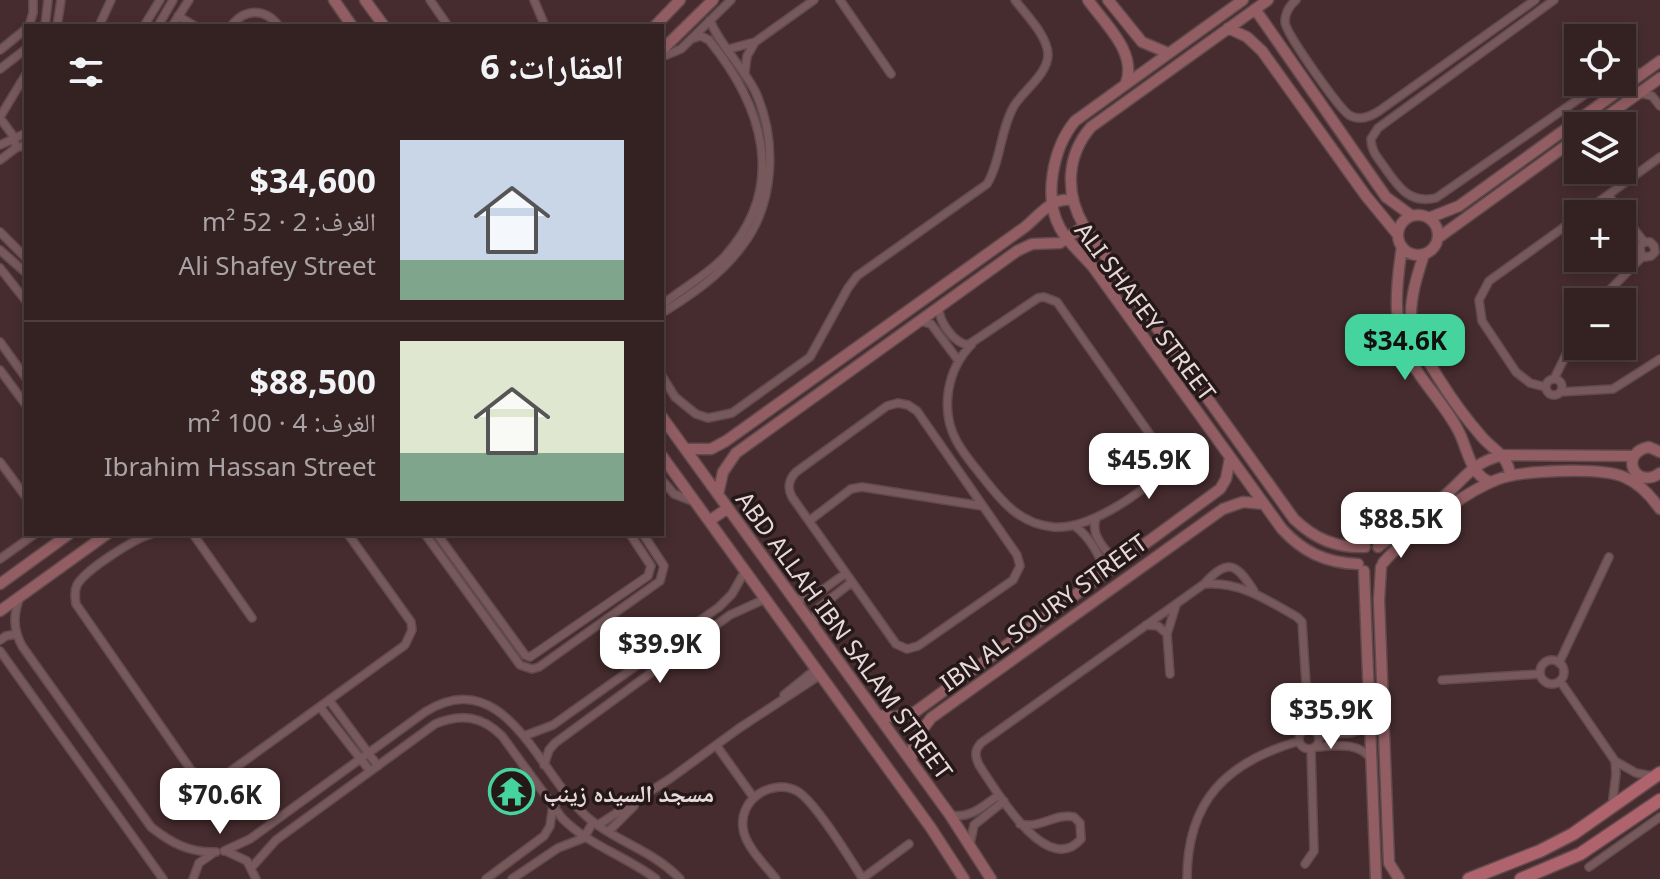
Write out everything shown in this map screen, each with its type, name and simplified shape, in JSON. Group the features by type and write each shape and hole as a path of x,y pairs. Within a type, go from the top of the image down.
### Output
{"main road":[{"path":"1469,879 1557,843 1612,809 1658,775"},
{"path":"1521,879 1580,854 1660,800"}],"street":[{"path":"29,24 33,0"},
{"path":"46,24 48,0"},
{"path":"57,24 61,0"},
{"path":"100,24 111,0"},
{"path":"145,24 160,0"},
{"path":"159,24 173,0"},
{"path":"174,24 189,0"},
{"path":"334,0 351,24"},
{"path":"365,0 383,24"},
{"path":"430,0 447,24"},
{"path":"534,0 544,24"},
{"path":"657,24 680,0"},
{"path":"664,48 713,0"},
{"path":"664,56 677,51 731,0"},
{"path":"729,49 755,42 814,0"},
{"path":"840,0 891,74"},
{"path":"664,379 675,397 696,414 708,418 732,413 810,357 857,276 987,184 1008,118 1044,69 1048,56 1043,37 1015,0"},
{"path":"1088,0 1126,54 1129,74 1126,83"},
{"path":"1108,0 1142,42 1168,53"},
{"name":"ALI SHAFEY STREET","path":"1268,0 1087,132 1079,144 1071,169 1071,200 1084,226 1294,519 1326,542 1365,547"},
{"path":"1296,0 1287,12 1287,30 1348,114 1356,117 1372,116 1535,0"},
{"path":"1554,0 1378,128 1371,139 1374,152 1400,190 1421,200 1436,198 1583,96"},
{"name":"ALI SHAFEY STREET","path":"1237,2 1083,114 1063,138 1056,157 1051,204 1067,239 1093,267 1282,529 1303,549 1329,561 1361,568"},
{"path":"1255,9 1386,197 1412,216 1429,218 1459,206 1660,61"},
{"path":"233,24 245,14 255,11 273,18 278,24"},
{"path":"33,13 49,14"},
{"path":"178,16 192,24"},
{"path":"664,312 714,276 748,238 759,216 769,167 769,142 764,118 745,72 710,20"},
{"path":"1228,28 1247,37 1262,51 1366,196 1398,235 1402,247 1395,298 1400,336 1417,370 1455,425 1473,467 1479,476 1490,482"},
{"path":"0,50 24,30"},
{"path":"664,304 730,256 754,207 762,166 754,111 731,69 706,37 691,39"},
{"path":"713,44 721,38"},
{"path":"1190,38 1198,49"},
{"path":"745,72 747,56 755,42"},
{"path":"0,69 24,51"},
{"path":"731,69 739,63"},
{"path":"1304,82 1314,69"},
{"path":"1636,72 1644,73"},
{"path":"16,148 14,137 0,118 24,77"},
{"path":"1304,82 1320,77"},
{"path":"1613,112 1660,78"},
{"path":"1639,93 1652,96 1660,106"},
{"path":"24,134 1,141 3,157 24,146"},
{"path":"1438,238 1564,147"},
{"path":"1601,200 1660,157"},
{"path":"1608,195 1644,242"},
{"path":"685,449 711,449 726,441 1025,227 1051,204 1071,200"},
{"path":"1398,235 1400,227 1412,216"},
{"path":"1429,218 1438,238 1424,254 1411,303 1418,345 1480,435 1503,455 1510,475"},
{"path":"718,494 723,472 736,453 1025,246 1060,243 1084,226"},
{"path":"1564,227 1489,281 1479,300 1482,321 1516,372 1530,383 1545,387 1551,395 1613,389 1660,359"},
{"path":"0,232 24,256"},
{"path":"1612,288 1643,256 1651,256 1658,249 1650,242 1644,242"},
{"path":"1643,256 1639,249 1644,242"},
{"path":"1402,247 1409,252 1424,254"},
{"path":"0,250 24,271"},
{"path":"0,268 24,298"},
{"path":"1038,298 1051,298 1061,307 1160,448 1165,458 1163,469 1156,478 1098,518 1075,526 1052,527 1020,516 1002,502 961,449 950,427 947,402 958,360 972,344 1038,298"},
{"path":"939,306 940,318 961,344 972,344"},
{"path":"918,322 931,324 958,360"},
{"path":"946,344 955,337"},
{"path":"0,342 24,375"},
{"path":"1545,387 1547,382 1554,379 1564,359"},
{"path":"0,370 24,402"},
{"path":"1554,379 1561,384 1560,392"},
{"path":"898,403 908,405 917,411 1017,555 1019,571 1013,580 915,648 903,649 896,644 809,521 790,493 789,484 793,475 887,406 898,403"},
{"name":"ABD ALLAH IBN SALAM STREET","path":"664,420 950,815 991,879"},
{"path":"1660,440 1655,449 1640,449 1632,465 1638,480 1660,509"},
{"path":"1376,879 1370,726 1358,554 1365,547 1378,547 1449,492 1473,467 1487,459 1503,455 1634,456"},
{"name":"IBN AL SOURY STREET","path":"878,715 900,716 915,712 1138,551 1220,489 1229,469 1230,458"},
{"name":"ABD ALLAH IBN SALAM STREET","path":"664,459 931,828 964,879"},
{"path":"0,462 24,494"},
{"path":"1361,568 1374,572 1403,543 1475,490 1510,475 1608,473 1638,480 1650,479 1660,473"},
{"path":"664,485 674,494 696,502"},
{"path":"809,521 858,487 982,506"},
{"name":"IBN AL SOURY STREET","path":"911,761 914,741 924,724 1019,654 1223,509 1243,502 1264,504"},
{"path":"709,521 728,508"},
{"path":"1098,518 1094,525 1095,534 1112,557 1124,561"},
{"path":"1075,526 1082,531 1103,565 1102,577"},
{"path":"0,559 32,536"},
{"path":"0,584 66,536"},
{"path":"0,611 104,536"},
{"path":"146,536 128,544 84,577 77,584 74,594 76,604 191,770 205,778 221,777 405,645 412,630 406,615 349,536"},
{"path":"194,536 252,618"},
{"path":"439,536 525,655 536,656 650,573 650,562 631,536"},
{"path":"427,537 523,667 536,669 663,576 662,561 644,536"},
{"path":"55,545 67,562"},
{"path":"1378,547 1383,554 1379,600 1389,863 1399,879"},
{"path":"1138,551 1146,563"},
{"path":"1559,663 1609,557"},
{"path":"1020,824 1035,826 1057,817 1074,817 1080,823 1081,839 1071,848 1050,848 1034,841 1020,824 975,758 976,749 981,743 1204,584 1219,570 1231,567 1242,572 1255,593"},
{"path":"524,736 553,725 719,607 732,594 745,571"},
{"path":"794,599 810,599 846,573"},
{"path":"814,627 816,610 852,582"},
{"path":"1204,584 1231,584 1255,593 1302,622 1309,729"},
{"path":"20,596 14,621 16,634 151,827 182,847 199,852 240,855 252,867 256,879"},
{"path":"544,765 555,743 730,615 765,599"},
{"path":"1170,674 1167,634 1177,603"},
{"path":"600,610 607,619"},
{"path":"584,621 591,631"},
{"path":"1146,625 1158,626 1167,634"},
{"path":"0,640 16,634"},
{"path":"1011,642 1019,654"},
{"path":"0,651 160,877"},
{"path":"1540,674 1548,661 1559,663"},
{"path":"1559,663 1564,672 1560,681"},
{"path":"512,879 558,848 584,838 595,824 638,801 818,672"},
{"path":"1442,680 1540,674"},
{"path":"1540,674 1548,684 1560,681"},
{"path":"1560,681 1615,761 1636,773 1658,775"},
{"path":"329,700 378,766"},
{"path":"193,879 199,863 250,839 436,705 463,700 476,701 499,711 524,736 567,797 595,824 655,858 680,879"},
{"path":"320,707 370,771"},
{"path":"492,726 499,711"},
{"path":"252,867 260,854 276,840 435,724 464,717 479,719 492,726 515,750 562,818 584,838 626,859 656,879"},
{"path":"1309,729 1318,735 1351,733 1384,725"},
{"path":"1309,729 1301,732 1299,741 1304,748 1352,746 1361,748 1371,759"},
{"path":"1305,864 1314,851 1313,748 1318,735"},
{"path":"1187,879 1195,824 1216,788 1247,760 1266,750 1299,741"},
{"path":"716,745 754,798"},
{"path":"1612,809 1615,761"},
{"path":"776,879 746,838 743,827 743,816 754,798 773,787 795,790 804,796 863,878 909,844"},
{"path":"553,805 567,797"},
{"path":"950,815 974,813 1002,798"},
{"path":"970,845 974,825 1002,798"},
{"path":"609,831 638,801"},
{"path":"486,879 544,836 550,826 553,805"},
{"path":"1589,867 1660,817"}],"place":[{"name":"مسجد السيده زينب","path":"512,792"}]}
